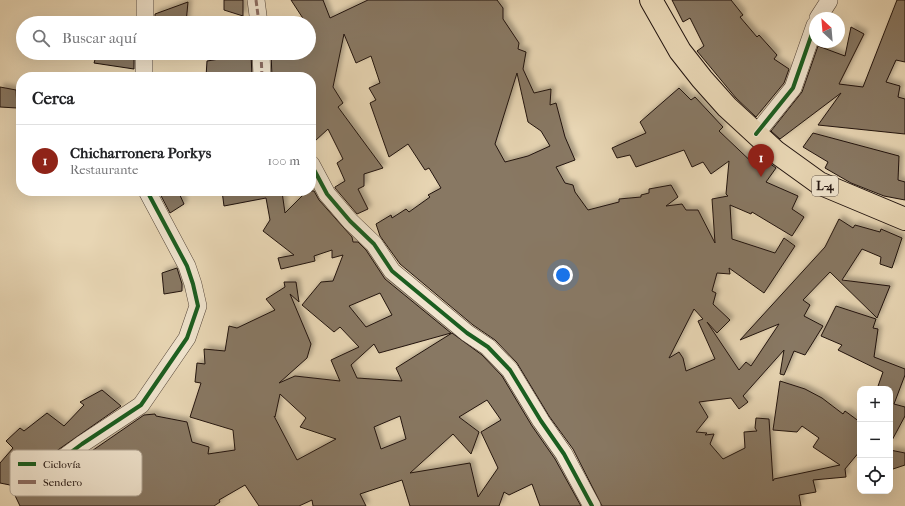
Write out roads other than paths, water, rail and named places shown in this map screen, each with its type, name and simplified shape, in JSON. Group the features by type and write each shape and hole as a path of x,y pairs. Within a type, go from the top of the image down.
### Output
{"main road":[{"name":"L-4","path":"651,0 680,51 727,107 794,167 818,184 905,219"}],"street":[{"path":"145,0 145,16"},
{"path":"256,0 258,16"},
{"path":"822,12 829,1"},
{"path":"756,134 794,88 809,42"},
{"path":"144,60 144,72"},
{"path":"261,60 262,72"},
{"path":"316,173 327,194 350,221 374,244 392,271 456,325 488,347 510,370 541,421 564,454 592,506"},
{"path":"74,450 141,405 187,338 198,306 187,266 150,196"}],"place":[{"name":"Chicharronera Porkys","path":"761,177"}]}
